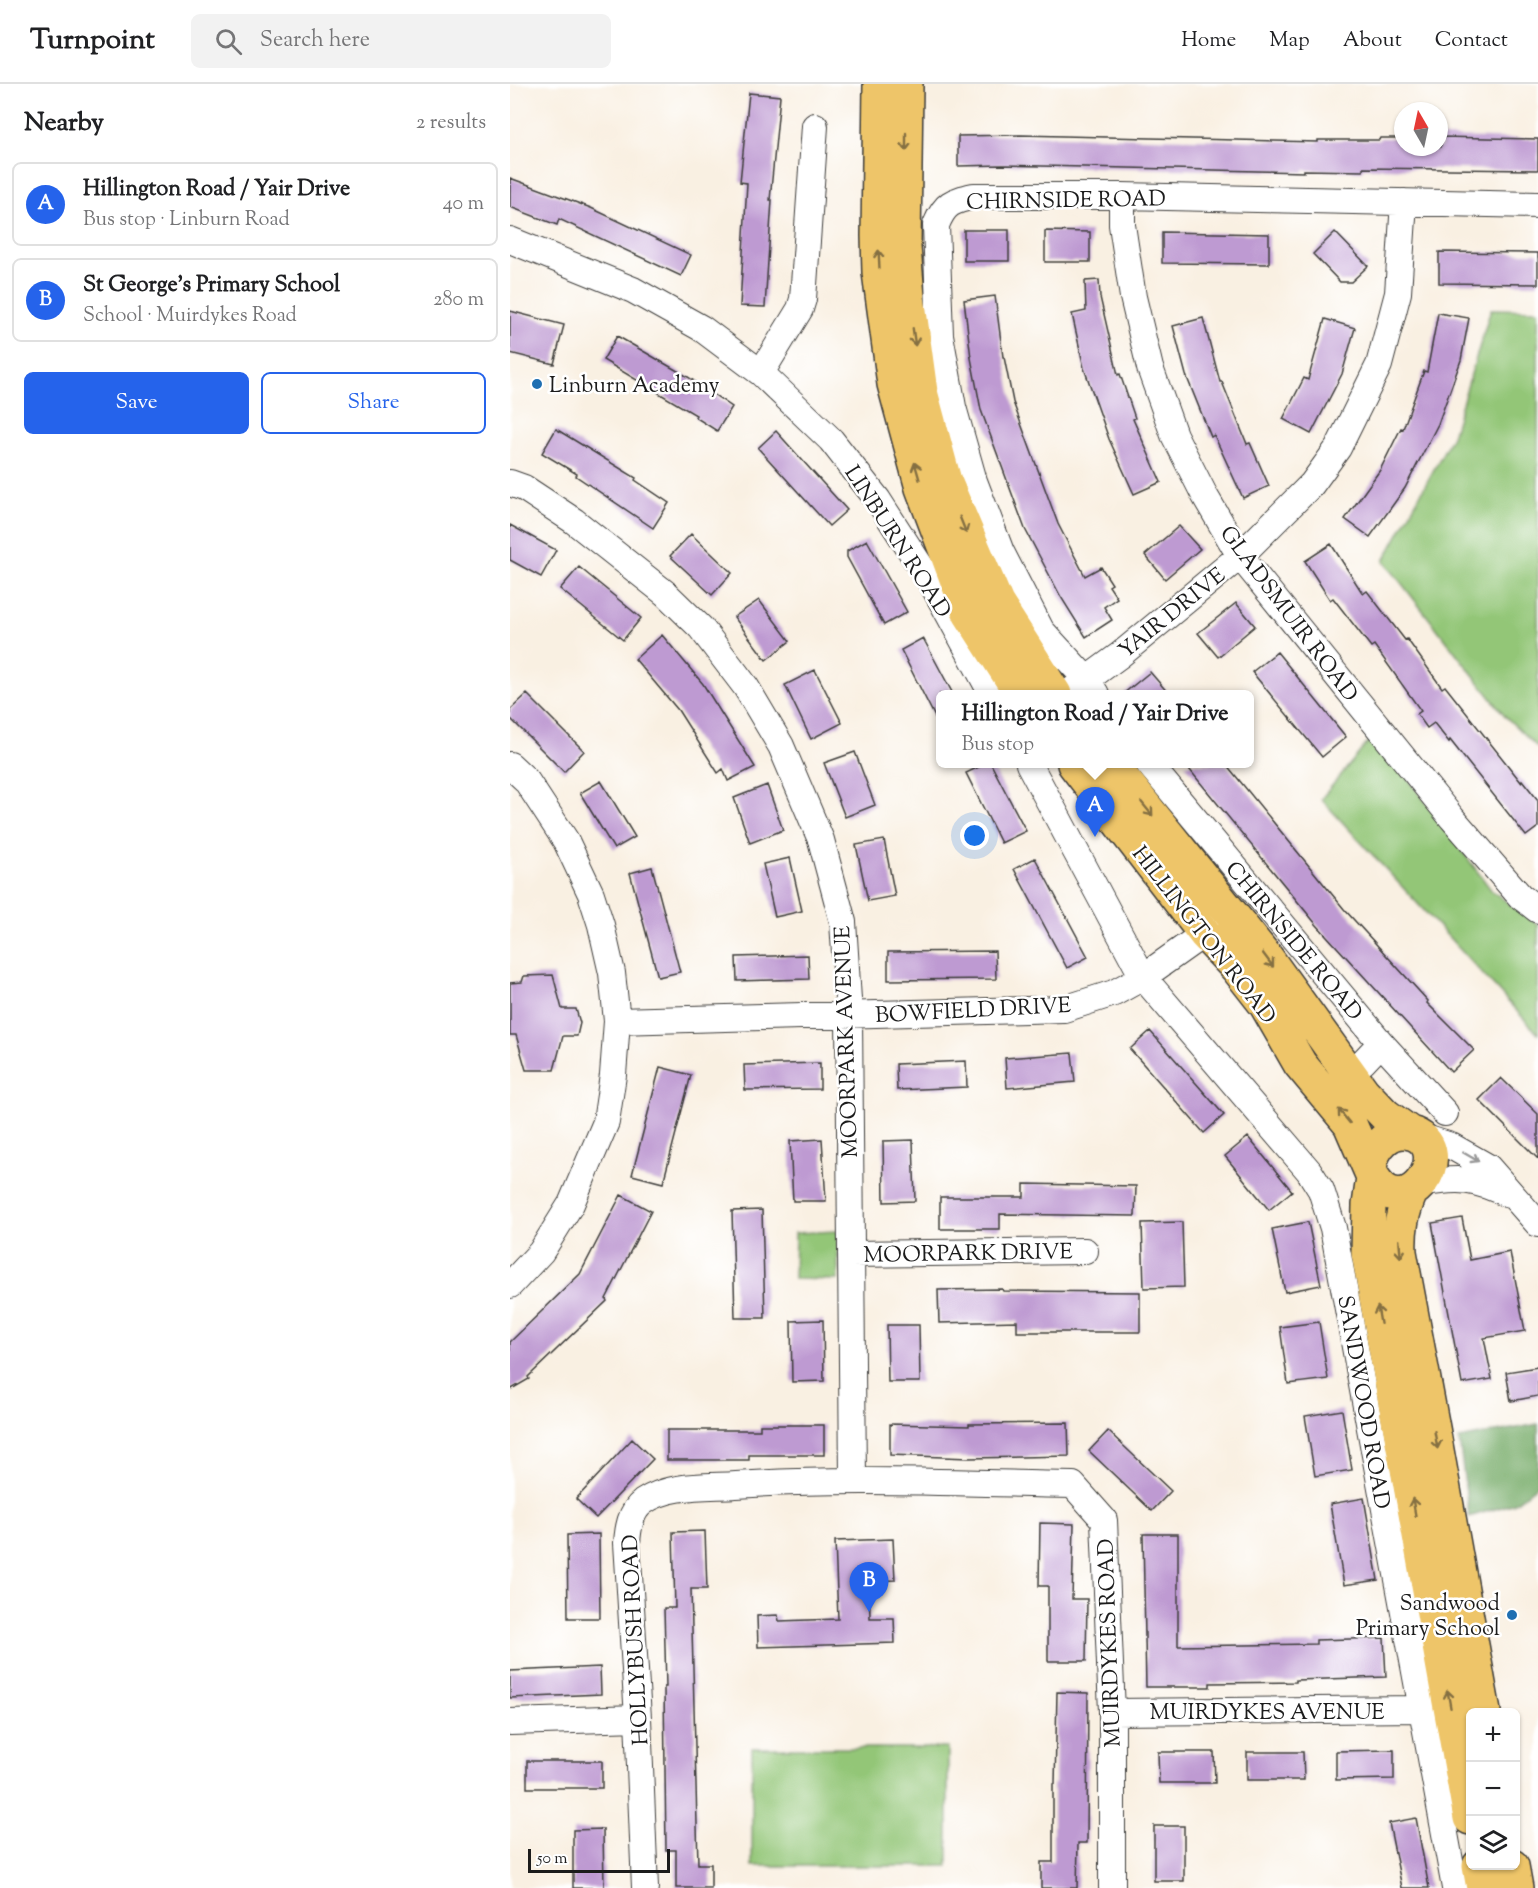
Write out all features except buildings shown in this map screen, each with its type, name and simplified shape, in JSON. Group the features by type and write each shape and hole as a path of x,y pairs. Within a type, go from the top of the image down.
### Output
{"main road":[{"path":"880,84 878,254 894,384 922,489 969,613 1018,690"},
{"path":"906,84 904,247 908,297 921,392 945,481 997,603 1051,690"},
{"name":"HILLINGTON ROAD","path":"1077,768 1205,934 1237,968 1258,996 1300,1064 1350,1124 1371,1172"},
{"name":"HILLINGTON ROAD","path":"1114,768 1266,957 1363,1092 1386,1115 1414,1134"},
{"path":"1416,1188 1403,1194 1392,1193 1381,1188 1371,1172 1373,1152 1383,1141 1399,1133 1414,1134 1427,1144 1430,1153 1429,1170 1402,1212 1399,1230 1400,1252 1483,1708"},
{"name":"SANDWOOD ROAD","path":"1371,1172 1369,1254 1470,1816"},
{"path":"1480,1870 1484,1888"},
{"path":"1513,1870 1516,1888"}],"street":[{"path":"761,373 800,309 803,298 816,126"},
{"name":"CHIRNSIDE ROAD","path":"1083,690 1041,630 1001,552 974,481 953,407 940,335 936,225 941,212 951,202 974,196 1122,196 1538,205"},
{"name":"GLADSMUIR ROAD","path":"1122,196 1122,225 1130,276 1150,368 1174,435 1205,496 1240,556 1452,818 1520,896 1538,910"},
{"name":"YAIR DRIVE","path":"1083,690 1240,556 1312,484 1338,447 1358,412 1379,365 1398,294 1404,202"},
{"name":"LINBURN ROAD","path":"510,240 633,290 701,328 761,373 831,440 878,500 934,587 990,690"},
{"name":"MOORPARK AVENUE","path":"510,483 524,488 574,521 665,593 701,628 746,687 781,746 821,840 843,922 849,1015 853,1481"},
{"path":"510,765 526,780 566,841 591,894 612,973 617,1021 606,1122 571,1204 541,1252 510,1285"},
{"path":"1031,768 1143,977"},
{"name":"CHIRNSIDE ROAD","path":"1152,768 1381,1043 1445,1113"},
{"name":"BOWFIELD DRIVE","path":"617,1021 1064,1009 1114,993 1143,977 1231,915"},
{"name":"SANDWOOD ROAD","path":"1143,977 1294,1154 1321,1190 1333,1228 1455,1888"},
{"path":"1363,1062 1381,1043"},
{"path":"1414,1134 1451,1146 1488,1167 1538,1224"},
{"path":"1416,1188 1446,1180 1468,1180 1512,1196"},
{"name":"MOORPARK DRIVE","path":"851,1254 1085,1251"},
{"name":"HOLLYBUSH ROAD","path":"645,1888 638,1718 627,1543 630,1521 642,1503 671,1489 794,1481 853,1481"},
{"name":"MUIRDYKES ROAD","path":"853,1481 1073,1485 1104,1520 1112,1712 1112,1888"},
{"name":"MUIRDYKES AVENUE","path":"1112,1712 1421,1709"},
{"path":"510,1722 638,1718"}],"green space":[{"path":"1491,309 1538,310 1538,748 1506,717 1384,561 1452,436"},
{"path":"1375,734 1492,891 1538,925 1538,1034 1321,799"},
{"path":"838,1231 838,1280 794,1279 795,1233"},
{"path":"1538,1424 1538,1485 1515,1503 1469,1517 1459,1439"},
{"path":"752,1748 948,1748 948,1866 752,1866"}],"place":[{"name":"Linburn Academy","path":"537,384"},
{"name":"Hillington Road / Yair Drive","path":"1095,837"},
{"name":"St George's Primary School","path":"869,1612"},
{"name":"Sandwood Primary School","path":"1512,1615"}]}
